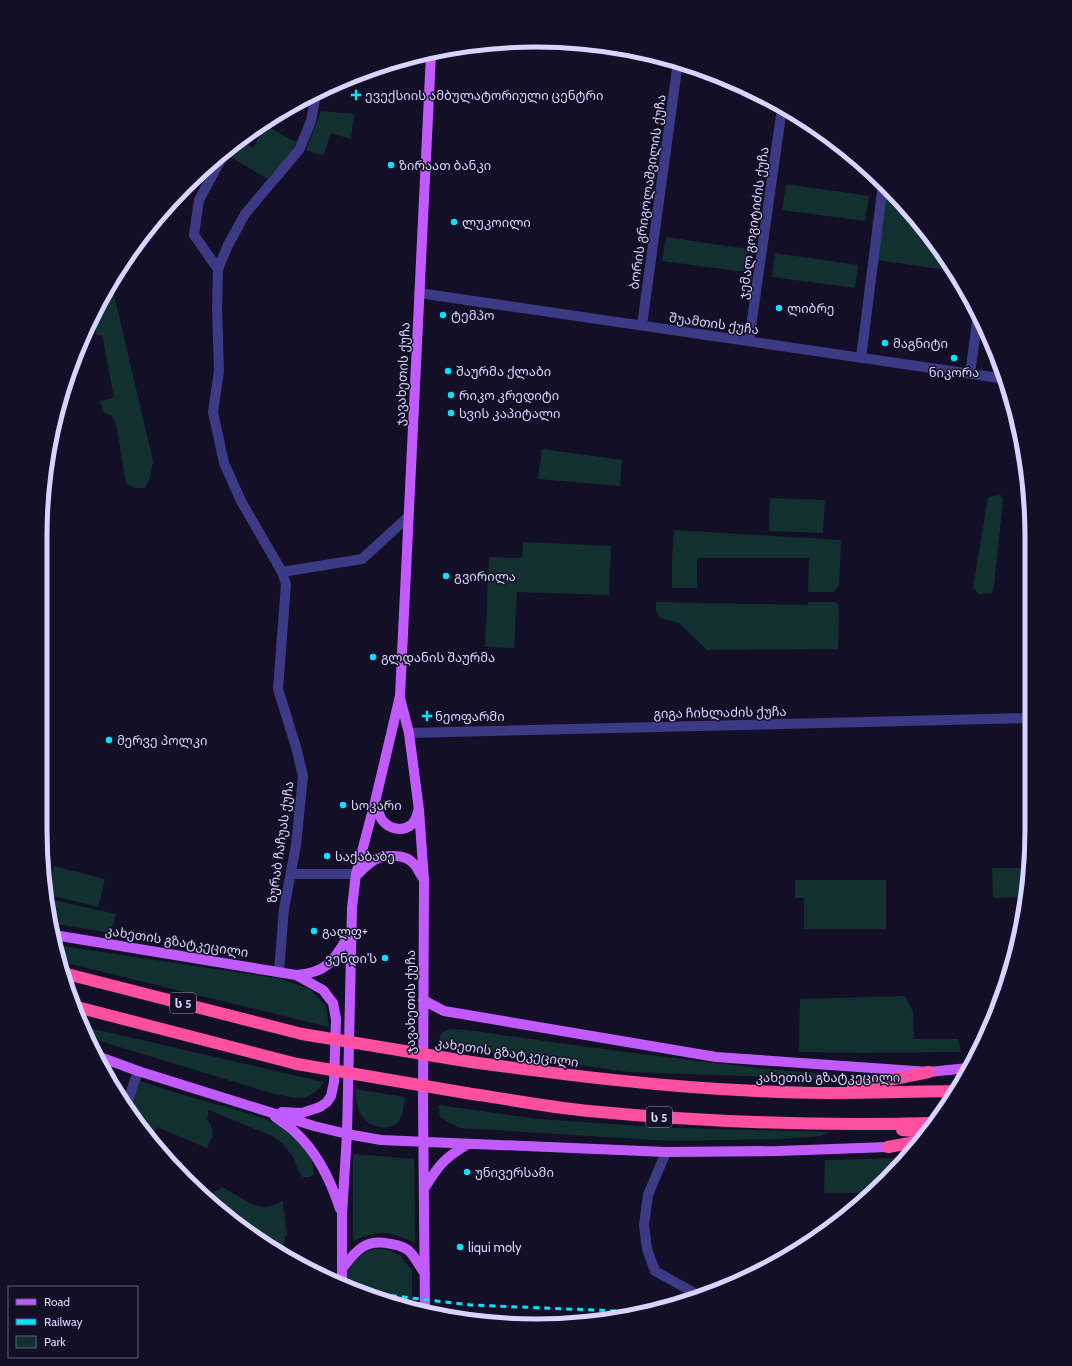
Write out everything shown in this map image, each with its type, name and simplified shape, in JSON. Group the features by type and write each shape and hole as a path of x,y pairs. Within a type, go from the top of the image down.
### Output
{"highway":[{"name":"კახეთის გზატკეცილი","path":"69,975 302,1034 471,1062 584,1078 758,1092 822,1093 949,1091"},
{"name":"ს 5","path":"81,1008 297,1064 466,1093 587,1110 690,1120 854,1125 928,1123"},
{"path":"822,1093 929,1072"},
{"path":"854,1125 921,1132"},
{"path":"888,1147 912,1143"}],"main road":[{"name":"ჯავახეთის ქუჩა","path":"342,1279 342,1215 346,1134 351,931 356,875 400,696 431,59"},
{"name":"ჯავახეთის ქუჩა","path":"400,696 408,733 419,810 424,880 423,1142 425,1306"},
{"path":"375,802 379,815 390,828 402,829 410,826 417,817 419,810"},
{"path":"356,875 376,858 383,856 401,856 414,864 424,880"},
{"path":"296,974 308,974 327,966 336,958 351,931"},
{"name":"კახეთის გზატკეცილი","path":"59,936 296,974"},
{"path":"267,1111 302,1113 312,1110 327,1102 333,1089 336,1019 334,1008 329,997 323,990 296,974"},
{"name":"კახეთის გზატკეცილი","path":"424,1000 444,1011 716,1057 929,1072 962,1069"},
{"path":"104,1059 138,1071 314,1126 346,1134 381,1140 666,1152 778,1151 888,1147"},
{"path":"267,1111 295,1131 310,1147 337,1198 342,1215"},
{"path":"424,1189 437,1169 447,1158 469,1144"},
{"path":"342,1269 354,1253 362,1247 372,1243 384,1242 400,1246 410,1252 425,1274"}],"street":[{"name":"ბორის გრიგოლაშვილის ქუჩა","path":"642,325 677,68"},
{"path":"218,269 228,245 244,214 299,150 311,121 315,100"},
{"name":"ჯემალ გოგიტიძის ქუჩა","path":"749,341 781,114"},
{"path":"213,169 199,200 194,236 218,269"},
{"path":"861,358 881,189"},
{"name":"ზურაბ ჩაჩუას ქუჩა","path":"218,269 217,309 219,371 213,412 224,463 241,501 282,572 286,584 278,689 296,747 303,776 296,845 284,909 279,971"},
{"name":"შუამთის ქუჩა","path":"419,293 999,378"},
{"path":"970,374 977,324"},
{"path":"282,572 362,559 408,517"},
{"name":"გიგა ჩიხლაძის ქუჩა","path":"408,733 1025,718"},
{"path":"291,874 356,875"},
{"path":"128,1101 138,1071"},
{"path":"888,1147 908,1147"},
{"path":"666,1152 648,1195 644,1225 647,1249 655,1271 694,1293"}],"green space":[{"path":"321,111 354,114 351,139 331,133 323,156 306,150"},
{"path":"268,127 296,142 292,153 267,179 231,157 234,151 245,143 253,148 264,129"},
{"path":"786,184 869,196 865,221 782,210"},
{"path":"886,194 924,238 946,270 877,260"},
{"path":"666,237 748,249 745,272 662,261"},
{"path":"775,253 858,265 855,288 772,277"},
{"path":"113,291 153,461 150,478 145,488 134,488 126,483 116,423 111,415 104,413 100,401 114,398 102,335 97,336 95,325"},
{"path":"542,449 622,460 620,486 538,479"},
{"path":"1001,495 1003,500 994,587 992,593 979,594 973,588 988,498"},
{"path":"770,498 825,500 823,533 769,531"},
{"path":"674,530 841,540 839,585 834,592 808,592 809,558 697,558 697,588 672,588"},
{"path":"523,542 611,546 609,595 517,592 514,648 485,647 489,557 522,558"},
{"path":"656,602 808,605 808,602 835,602 839,605 838,649 707,650 679,623 660,618 656,611"},
{"path":"54,866 105,879 98,907 51,896 50,882"},
{"path":"992,868 1023,868 1020,897 993,898"},
{"path":"795,880 886,880 886,929 804,929 804,898 795,898"},
{"path":"52,900 116,914 111,933 56,924"},
{"path":"61,946 282,979 310,989 326,1006 329,1027 66,963"},
{"path":"905,996 913,1012 914,1039 958,1039 960,1052 799,1052 800,999"},
{"path":"89,1028 324,1082 313,1094 307,1097 296,1098 274,1094 94,1039"},
{"path":"450,1029 690,1060 824,1074 825,1079 628,1072 438,1044 441,1033"},
{"path":"140,1081 260,1117 286,1130 297,1138 309,1154 312,1161 314,1174 309,1177 303,1177 298,1171 294,1158 282,1143 272,1136 209,1110 207,1118 213,1133 207,1148 157,1127 154,1135 131,1105"},
{"path":"355,1089 405,1097 403,1113 399,1121 394,1125 381,1128 369,1123 360,1113"},
{"path":"438,1105 539,1119 673,1128 829,1132 821,1136 781,1139 671,1141 461,1128 440,1117"},
{"path":"353,1154 414,1159 415,1243 398,1236 385,1233 378,1233 353,1241"},
{"path":"898,1158 863,1193 824,1193 825,1160"},
{"path":"221,1186 243,1199 261,1207 270,1206 283,1201 287,1236 285,1236 284,1247 279,1246 264,1237 211,1195 220,1189"},
{"path":"374,1249 385,1249 400,1255 412,1271 412,1303 347,1281 348,1271 354,1262 362,1255"}],"railway":[{"path":"385,1295 471,1305 623,1311"},
{"path":"460,1313 509,1318"}],"place":[{"name":"ევექსიის ამბულატორიული ცენტრი","path":"356,95"},
{"name":"ზირაათ ბანკი","path":"391,165"},
{"name":"ლუკოილი","path":"454,222"},
{"name":"ლიბრე","path":"779,308"},
{"name":"ტემპო","path":"443,315"},
{"name":"მაგნიტი","path":"885,343"},
{"name":"ნიკორა","path":"954,358"},
{"name":"შაურმა ქლაბი","path":"448,371"},
{"name":"რიკო კრედიტი","path":"451,395"},
{"name":"სვის კაპიტალი","path":"451,413"},
{"name":"გვირილა","path":"446,576"},
{"name":"გლდანის შაურმა","path":"373,657"},
{"name":"ნეოფარმი","path":"427,716"},
{"name":"მერვე პოლკი","path":"109,740"},
{"name":"სოკარი","path":"343,805"},
{"name":"საქაბაბე","path":"327,856"},
{"name":"გალფ+","path":"314,931"},
{"name":"ვენდი'ს","path":"385,958"},
{"name":"უნივერსამი","path":"467,1172"},
{"name":"liqui moly","path":"460,1247"}]}
